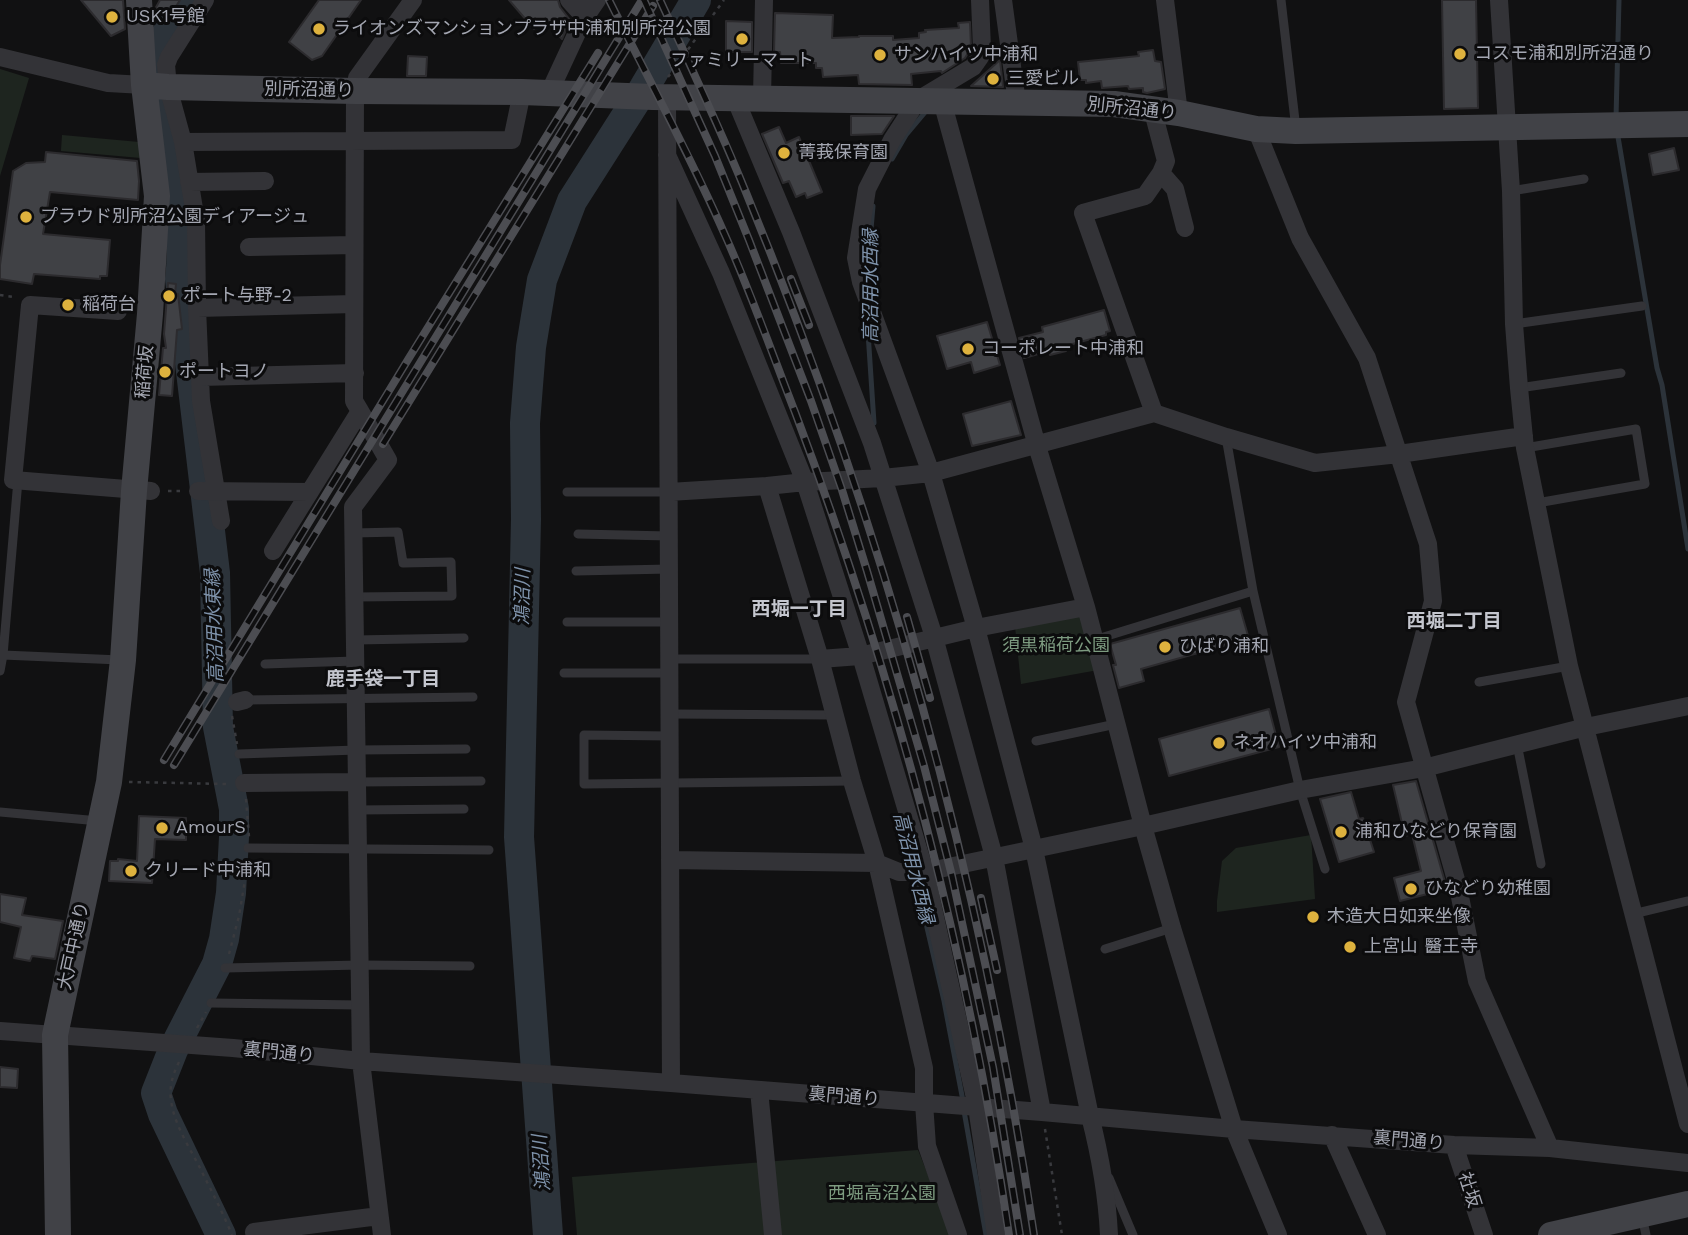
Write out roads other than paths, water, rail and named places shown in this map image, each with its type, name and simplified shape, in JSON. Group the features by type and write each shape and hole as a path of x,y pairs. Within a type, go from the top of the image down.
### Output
{"street":[{"name":"稲荷坂","path":"123,660 143,491 157,196 157,86 139,0"},
{"path":"205,0 169,57 157,86 183,142 196,221 201,401 209,491 221,521"},
{"path":"382,1235 361,1061 353,507 388,460 354,401 355,91 357,78 413,0"},
{"path":"563,0 582,22"},
{"path":"569,0 578,10 585,10 591,0"},
{"path":"549,93 582,22 597,0"},
{"path":"762,98 764,0"},
{"path":"980,0 980,57 973,67 892,140 867,189 856,258 861,282 930,473 976,628 1034,849 1100,1155 1110,1235"},
{"path":"1003,0 1017,103"},
{"path":"1165,0 1179,113"},
{"path":"1499,0 1511,191 1514,324 1525,442 1569,666 1688,1124"},
{"name":"別所沼通り","path":"0,57 108,83 157,86 1114,104 1152,108 1256,129 1296,131 1688,124"},
{"path":"183,142 512,140 522,92"},
{"path":"657,97 667,155 671,1083"},
{"path":"735,98 872,443 934,637 994,857 1042,1112"},
{"path":"933,101 1086,607 1172,928 1234,1129 1278,1235"},
{"path":"1152,108 1166,161 1161,173 1145,196 1083,213 1154,413"},
{"path":"1256,129 1300,238 1367,358 1428,544 1433,600 1406,702 1458,887 1477,981 1549,1148"},
{"path":"667,155 721,273 805,482 855,657 923,872 996,1235"},
{"path":"1161,173 1175,189 1185,228"},
{"path":"189,182 265,181"},
{"path":"249,247 354,245"},
{"path":"197,308 354,304"},
{"path":"118,311 30,305 13,480 143,491"},
{"path":"200,377 355,373"},
{"path":"273,551 360,411"},
{"path":"669,492 930,473 1154,413 1315,463 1525,442"},
{"path":"767,486 820,659 877,863 924,1068 927,1146 958,1235"},
{"path":"209,491 310,492"},
{"path":"820,659 855,657 934,637 1086,607"},
{"name":"大戸中通り","path":"58,1235 55,1035 109,782 123,660"},
{"path":"670,860 877,863 899,872 923,872 1143,827 1300,790 1424,768 1586,727 1688,706"},
{"path":"236,783 357,782"},
{"name":"裏門通り","path":"0,1031 1234,1129 1454,1145 1549,1148 1688,1163"},
{"path":"759,1090 773,1235"},
{"path":"1332,1135 1377,1235"},
{"name":"社坂","path":"1454,1145 1483,1235"},
{"path":"1551,1235 1643,1225 1688,1204"},
{"path":"254,1232 379,1216"}],"lane":[{"path":"1281,0 1296,131"},
{"path":"1511,191 1584,179"},
{"path":"1514,324 1642,306"},
{"path":"1518,388 1621,373"},
{"path":"1525,442 1636,429 1645,484 1537,503"},
{"path":"1226,437 1253,591 1300,790 1325,869"},
{"path":"0,671 18,480"},
{"path":"567,492 669,492"},
{"path":"354,533 398,532 403,563 451,562 452,596 355,597"},
{"path":"578,534 669,536"},
{"path":"576,571 669,569"},
{"path":"1094,640 1253,591"},
{"path":"567,622 669,622"},
{"path":"355,640 464,638"},
{"path":"3,655 123,660"},
{"path":"564,673 820,659"},
{"path":"265,664 355,661"},
{"path":"1479,682 1569,666"},
{"path":"241,701 473,697"},
{"path":"670,714 835,715"},
{"path":"1036,741 1116,724"},
{"path":"670,736 584,735 584,784 852,781"},
{"path":"1517,744 1541,864"},
{"path":"239,754 466,749"},
{"path":"357,782 481,781"},
{"path":"358,810 464,809"},
{"path":"0,812 100,821"},
{"path":"248,848 489,850"},
{"path":"1633,914 1688,901"},
{"path":"1105,949 1172,928"},
{"path":"225,968 470,966"},
{"path":"211,1003 360,1005"},
{"path":"1100,1155 1133,1235"}],"waterway":[{"name":"高沼用水東縁","path":"190,0 162,42 154,69 181,232 180,279 215,573 218,727 234,809 234,837 231,893 217,964 173,1050 156,1093 163,1114 221,1235"},
{"name":"鴻沼川","path":"548,1235 519,837 526,519 525,423 531,347 542,280 572,201 696,0"},
{"path":"1616,118 1619,0"},
{"name":"高沼用水西縁","path":"892,159 906,135 927,110"},
{"path":"1617,131 1688,549"},
{"name":"高沼用水西縁","path":"867,276 873,206"},
{"name":"高沼用水西縁","path":"867,317 874,423"},
{"name":"高沼用水西縁","path":"906,837 944,1001 963,1101"},
{"name":"高沼用水西縁","path":"964,1111 986,1235"}],"railway":[{"path":"609,0 698,176 735,257 795,412 865,613 896,715 950,921 992,1130 1009,1235"},
{"path":"174,765 642,0"},
{"path":"644,0 715,156 749,240 811,401 867,571 924,766 952,876 993,1067 1020,1235"},
{"path":"660,0 735,166 795,316 883,573 956,835 986,967 1034,1235"},
{"path":"383,444 653,6"},
{"path":"164,760 598,53"},
{"path":"791,279 809,325"},
{"path":"907,617 930,698"},
{"path":"981,898 997,970"}],"place":[{"name":"USK1号館","path":"112,17"},
{"name":"ライオンズマンションプラザ中浦和別所沼公園","path":"319,29"},
{"name":"ファミリーマート","path":"742,39"},
{"name":"コスモ浦和別所沼通り","path":"1460,54"},
{"name":"サンハイツ中浦和","path":"880,55"},
{"name":"三愛ビル","path":"993,79"},
{"name":"菁莪保育園","path":"784,153"},
{"name":"プラウド別所沼公園ディアージュ","path":"26,217"},
{"name":"ポート与野-2","path":"169,296"},
{"name":"稲荷台","path":"68,305"},
{"name":"コーポレート中浦和","path":"968,349"},
{"name":"ポートヨノ","path":"165,372"},
{"name":"ひばり浦和","path":"1165,647"},
{"name":"ネオハイツ中浦和","path":"1219,743"},
{"name":"AmourS","path":"162,828"},
{"name":"浦和ひなどり保育園","path":"1341,832"},
{"name":"クリード中浦和","path":"131,871"},
{"name":"ひなどり幼稚園","path":"1411,889"},
{"name":"木造大日如来坐像","path":"1313,917"},
{"name":"上宮山 醫王寺","path":"1350,947"}],"district":[{"name":"西堀一丁目","path":"799,609"},
{"name":"西堀二丁目","path":"1454,621"},
{"name":"鹿手袋一丁目","path":"383,679"}],"park label":[{"name":"須黒稲荷公園","path":"1056,646"},
{"name":"西堀高沼公園","path":"882,1194"}]}
